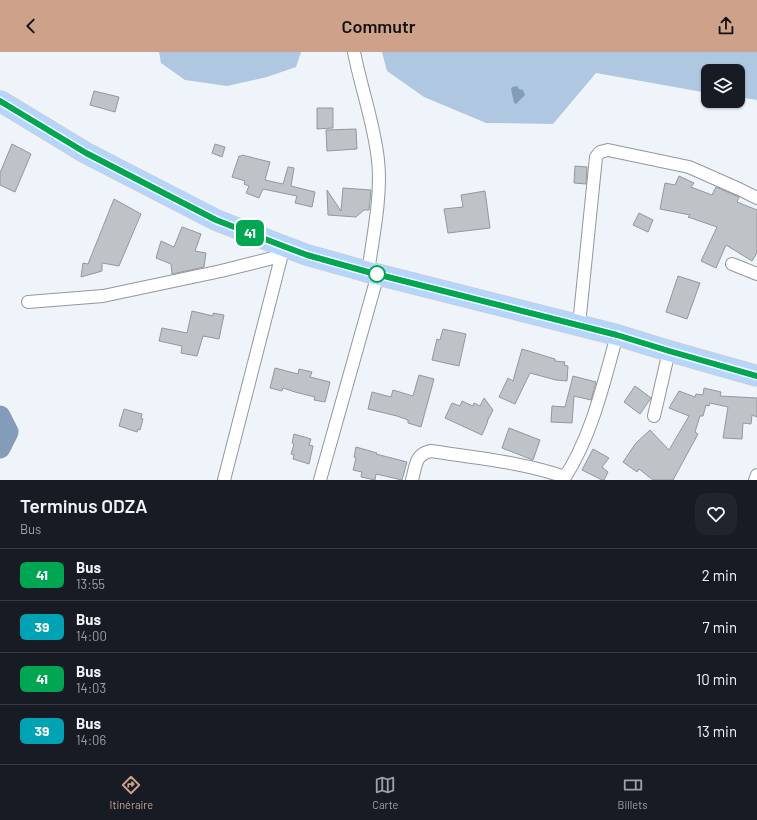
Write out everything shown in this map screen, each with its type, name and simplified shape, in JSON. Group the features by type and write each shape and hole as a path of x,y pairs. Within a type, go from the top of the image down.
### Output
{"highway":[{"path":"0,101 86,153 216,220 282,251 307,255 579,325 757,376"}],"street":[{"path":"320,480 373,273 378,191 378,161 374,132 354,52"},
{"path":"579,325 596,157 598,154 608,150 689,167 757,198"},
{"path":"28,302 103,296 214,273 282,251"},
{"path":"224,480 282,251"},
{"path":"732,264 757,274"},
{"path":"412,480 418,457 431,451 506,462 546,470 564,478 590,424 600,397 617,335"},
{"path":"654,416 669,351"},
{"path":"755,480 757,475"}],"shaded area":[{"path":"159,52 301,52 296,67 267,77 227,86 185,80 161,63"},
{"path":"382,52 757,52 757,100 745,98 745,64 701,64 701,92 596,73 553,124 486,123 424,97 387,71"},
{"path":"517,86 519,89 523,90 525,95 516,104 514,103 511,89 512,87"},
{"path":"0,416 8,432 0,448"}],"building":[{"path":"94,91 119,97 115,112 90,105"},
{"path":"317,108 333,108 333,128 317,129"},
{"path":"356,129 357,149 327,151 326,130"},
{"path":"12,144 31,154 15,192 0,185 0,173"},
{"path":"215,144 225,147 222,157 212,153"},
{"path":"242,155 270,162 265,180 283,184 288,167 294,168 291,186 315,192 312,207 295,203 297,196 263,189 259,198 246,193 249,186 244,184 245,181 232,177 239,156"},
{"path":"575,166 587,167 586,184 574,183"},
{"path":"679,176 694,183 691,187 712,195 716,187 739,197 737,202 757,210 757,253 752,261 726,245 716,268 701,261 717,227 688,217 690,215 660,209 665,183 675,185"},
{"path":"343,188 371,190 369,210 364,210 356,217 328,215 327,190 341,211"},
{"path":"485,191 490,228 448,233 444,209 463,207 461,195"},
{"path":"114,199 141,214 119,266 102,263 102,271 81,277 83,263 88,264"},
{"path":"639,213 653,220 648,232 633,225"},
{"path":"182,227 201,234 195,251 206,253 204,267 172,274 171,264 156,258 161,241 174,247"},
{"path":"678,276 700,283 687,319 666,312"},
{"path":"192,311 213,316 213,313 224,315 219,339 203,336 197,356 181,353 182,346 159,341 162,328 187,333"},
{"path":"443,329 466,334 459,366 432,360 437,339 440,340"},
{"path":"522,349 555,359 555,361 565,362 564,365 568,366 567,381 556,380 530,373 515,404 499,397 508,378 513,381"},
{"path":"275,368 298,374 299,369 312,372 310,377 330,382 325,402 314,400 315,397 283,388 282,391 270,388"},
{"path":"419,375 434,379 421,427 408,423 408,420 397,416 368,409 372,392 391,397 393,390 413,396"},
{"path":"573,376 596,382 591,400 574,396 572,423 551,422 552,406 565,407"},
{"path":"635,386 651,398 640,414 624,402"},
{"path":"704,388 721,392 720,396 757,398 757,417 752,415 751,424 743,423 742,439 723,438 728,407 710,403 709,406 706,405 703,416 700,416 695,432 698,434 673,480 653,480 639,469 637,472 623,462 636,443 650,430 669,450 689,416 669,408 679,391 695,397 696,394 703,395"},
{"path":"484,398 493,410 487,420 488,421 482,435 445,418 452,403 460,406 462,401 473,406 474,403 480,406"},
{"path":"124,409 142,414 141,418 143,419 140,430 138,429 137,432 119,426"},
{"path":"509,428 540,440 533,460 502,448"},
{"path":"294,434 311,439 309,445 313,446 309,464 293,459 294,455 291,454 294,444 292,443"},
{"path":"356,447 407,462 402,480 376,474 375,480 361,477 362,472 353,470 356,458 354,457"},
{"path":"593,449 609,458 602,467 608,472 604,480 582,470"}],"waterway":[{"path":"0,416 8,432 0,448"}],"bus line":[{"name":"41","path":"0,101 86,153 216,220 307,255 368,272 617,335 757,376"}]}
